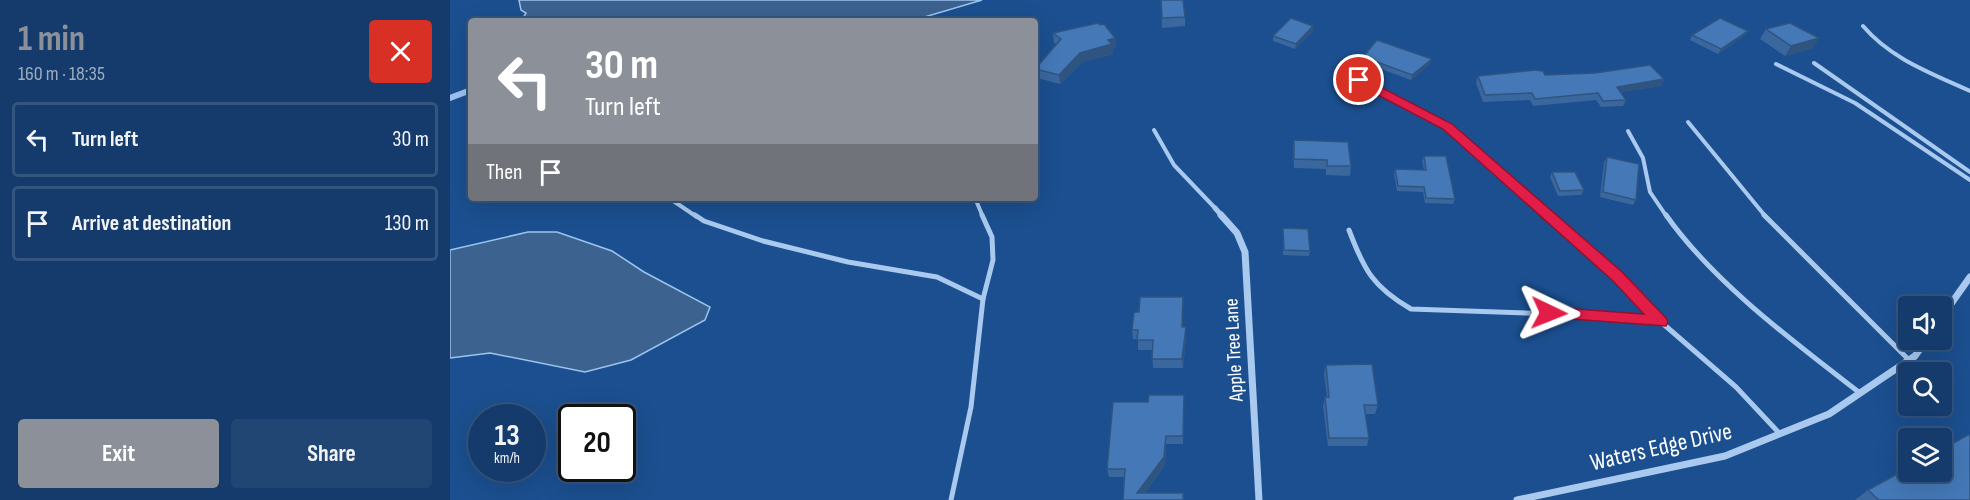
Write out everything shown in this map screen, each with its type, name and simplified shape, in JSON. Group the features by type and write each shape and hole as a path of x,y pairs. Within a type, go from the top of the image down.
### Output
{"street":[{"name":"Apple Tree Lane","path":"1215,208 1237,233 1245,252 1259,500"},
{"path":"1952,302 1970,277"},
{"name":"Waters Edge Drive","path":"1517,500 1725,456 1829,414 1909,360 1918,350"}],"lane":[{"path":"1863,26 1871,38 1886,49 1970,91"},
{"path":"1814,63 1970,172"},
{"path":"1776,64 1855,103 1970,180"},
{"path":"1359,80 1448,127 1617,276 1661,322 1736,387 1780,434"},
{"path":"1688,122 1751,202 1909,360"},
{"path":"1154,130 1174,165 1215,208"},
{"path":"1628,131 1643,158 1650,192 1686,245 1787,336 1860,393"},
{"path":"674,201 704,221 763,241 848,262 937,277 983,299"},
{"path":"951,500 971,407 983,299 993,260 992,237 976,201"},
{"path":"1349,230 1365,274 1388,296 1411,309 1614,316 1661,322"}],"water":[{"path":"519,0 982,0 921,18 523,18 526,13 521,10"},
{"path":"528,232 557,232 612,251 644,272 710,307 705,320 631,360 585,372 490,353 450,358 450,250"}],"building":[{"path":"1161,0 1183,0 1185,17 1162,18"},
{"path":"1291,18 1313,26 1296,44 1273,36"},
{"path":"1720,18 1748,31 1721,49 1692,35"},
{"path":"1098,23 1104,24 1115,38 1108,40 1112,44 1080,53 1059,75 1038,70 1038,66 1061,39 1053,33"},
{"path":"1790,23 1819,38 1791,46 1766,29"},
{"path":"1377,40 1432,59 1412,75 1363,57"},
{"path":"1650,65 1664,79 1617,87 1626,100 1603,101 1598,93 1535,99 1532,93 1485,95 1478,76 1535,70 1543,71 1545,75 1595,73"},
{"path":"1294,140 1348,142 1351,166 1327,166 1327,160 1294,159"},
{"path":"1424,156 1446,156 1455,199 1426,198 1424,187 1398,186 1395,169 1426,170"},
{"path":"1607,157 1639,164 1636,200 1603,192"},
{"path":"1552,172 1575,172 1584,190 1560,191"},
{"path":"1283,228 1308,229 1310,251 1284,250"},
{"path":"1140,297 1183,297 1182,327 1186,327 1182,359 1152,359 1153,340 1137,340 1138,330 1132,330 1134,312 1139,312"},
{"path":"1372,364 1378,405 1364,405 1369,438 1329,438 1325,397 1329,397 1326,365"},
{"path":"1149,395 1184,395 1183,436 1166,436 1164,457 1137,493 1183,493 1183,500 1123,500 1125,469 1107,469 1113,402 1148,402"},
{"path":"1970,434 1970,500 1879,500 1868,490 1898,474 1898,482 1952,482 1952,444"}],"waterway":[{"path":"450,98 468,91"}],"route":[{"path":"1359,80 1448,127 1617,276 1661,322 1614,316 1549,313"}]}
